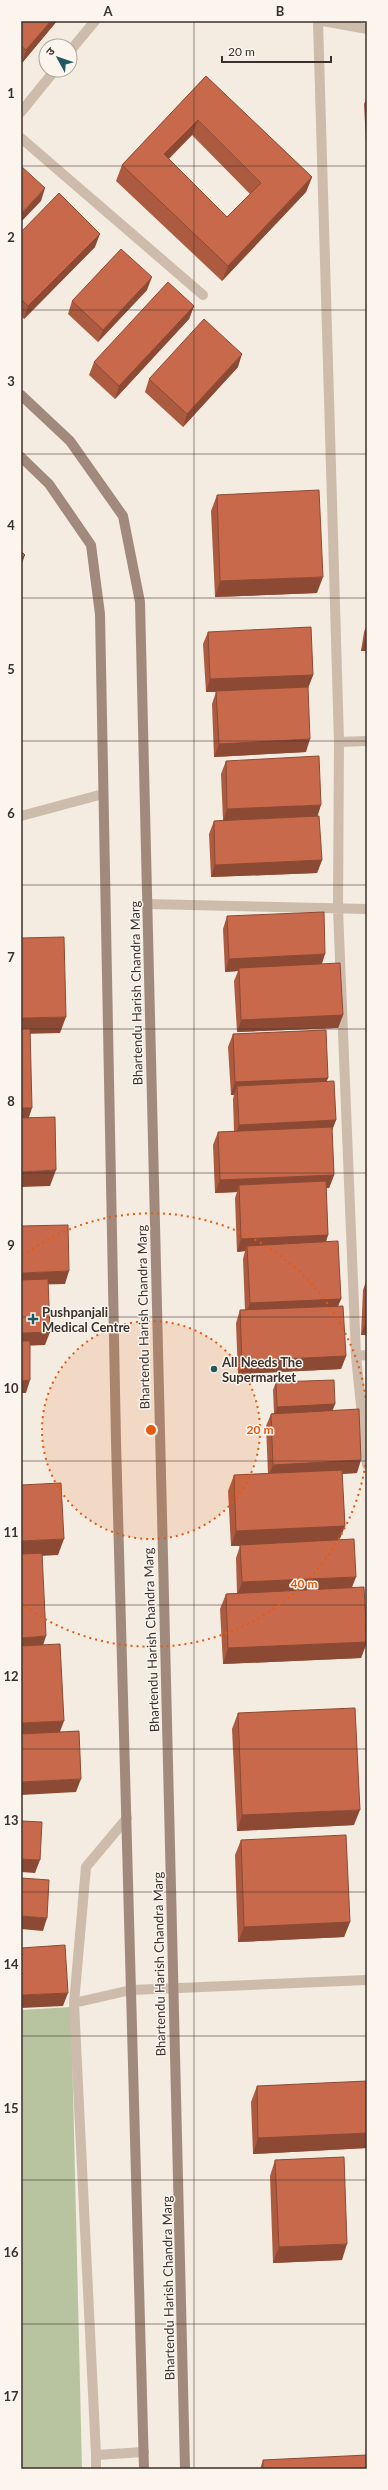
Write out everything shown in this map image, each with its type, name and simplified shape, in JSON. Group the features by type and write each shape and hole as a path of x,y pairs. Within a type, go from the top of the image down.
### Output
{"main road":[{"name":"Bhartendu Harish Chandra Marg","path":"21,395 70,441 123,516 140,602 185,2469"},
{"path":"21,457 48,484 91,546 100,614 116,1433 144,2469"}],"street":[{"path":"78,41 95,21"},
{"path":"318,21 339,742 338,909 356,1356 367,1465"},
{"path":"324,21 367,29"},
{"path":"23,105 48,78"},
{"path":"21,138 203,295"},
{"path":"339,742 367,741"},
{"path":"21,816 103,794"},
{"path":"147,904 367,909"},
{"path":"356,1356 367,1355"},
{"path":"96,2469 74,2003 86,1867 127,1818"},
{"path":"74,2003 131,1990 173,1986 367,1980"},
{"path":"96,2455 144,2452"}],"green space":[{"path":"71,2007 82,2469 21,2469 21,2010"}],"building":[{"path":"21,21 51,21 26,50 21,46"},
{"path":"206,76 312,177 228,266 122,165","holes":["198,120 261,183 227,217 164,154"]},
{"path":"21,166 45,188 21,214"},
{"path":"59,193 100,234 28,306 21,299 21,232"},
{"path":"121,249 152,277 103,330 72,301"},
{"path":"168,282 194,306 119,386 94,362"},
{"path":"204,319 242,354 187,414 149,379"},
{"path":"319,490 323,577 220,581 217,495"},
{"path":"21,551 25,555 21,559"},
{"path":"311,627 313,675 210,679 208,632"},
{"path":"308,687 310,739 219,744 216,691"},
{"path":"319,756 321,805 227,809 226,761"},
{"path":"319,816 322,860 215,865 214,821"},
{"path":"324,912 325,954 229,959 227,916"},
{"path":"64,937 66,1017 21,1018 21,938"},
{"path":"340,963 343,1015 241,1020 239,968"},
{"path":"30,1028 32,1108 21,1108 21,1029"},
{"path":"326,1030 328,1078 235,1082 233,1034"},
{"path":"334,1081 336,1120 239,1125 237,1086"},
{"path":"55,1117 56,1170 21,1172 21,1118"},
{"path":"332,1127 334,1175 220,1180 218,1132"},
{"path":"326,1181 328,1235 241,1239 239,1185"},
{"path":"68,1225 69,1271 21,1273 21,1226"},
{"path":"338,1241 341,1299 250,1303 247,1246"},
{"name":"Pushpanjali Medical Centre","path":"48,1279 50,1332 21,1333 21,1280"},
{"path":"367,1294 367,1322 366,1322"},
{"path":"343,1306 346,1356 242,1361 240,1310"},
{"path":"21,1341 30,1341 30,1380 21,1381"},
{"path":"334,1380 335,1404 277,1407 276,1382"},
{"path":"359,1409 361,1460 273,1465 271,1414"},
{"path":"342,1470 345,1526 236,1531 234,1475"},
{"path":"61,1483 64,1539 21,1541 21,1485"},
{"path":"354,1539 356,1577 242,1582 240,1545"},
{"path":"42,1553 46,1636 21,1638 21,1554"},
{"path":"364,1587 367,1642 228,1648 226,1594"},
{"path":"60,1644 64,1721 21,1723 21,1646"},
{"path":"355,1708 360,1810 242,1815 238,1713"},
{"path":"79,1731 81,1779 21,1782 21,1734"},
{"path":"21,1821 42,1822 40,1860 21,1859"},
{"path":"346,1835 350,1922 244,1927 241,1840"},
{"path":"21,1878 49,1880 47,1918 21,1916"},
{"path":"65,1945 68,1993 21,1995 21,1948"},
{"path":"367,2081 367,2133 258,2138 257,2086"},
{"path":"344,2157 347,2244 279,2247 275,2160"},
{"path":"367,2455 367,2469 263,2469 263,2460"}],"place":[{"name":"Pushpanjali Medical Centre","path":"33,1319"},
{"name":"All Needs The Supermarket","path":"214,1369"}]}
